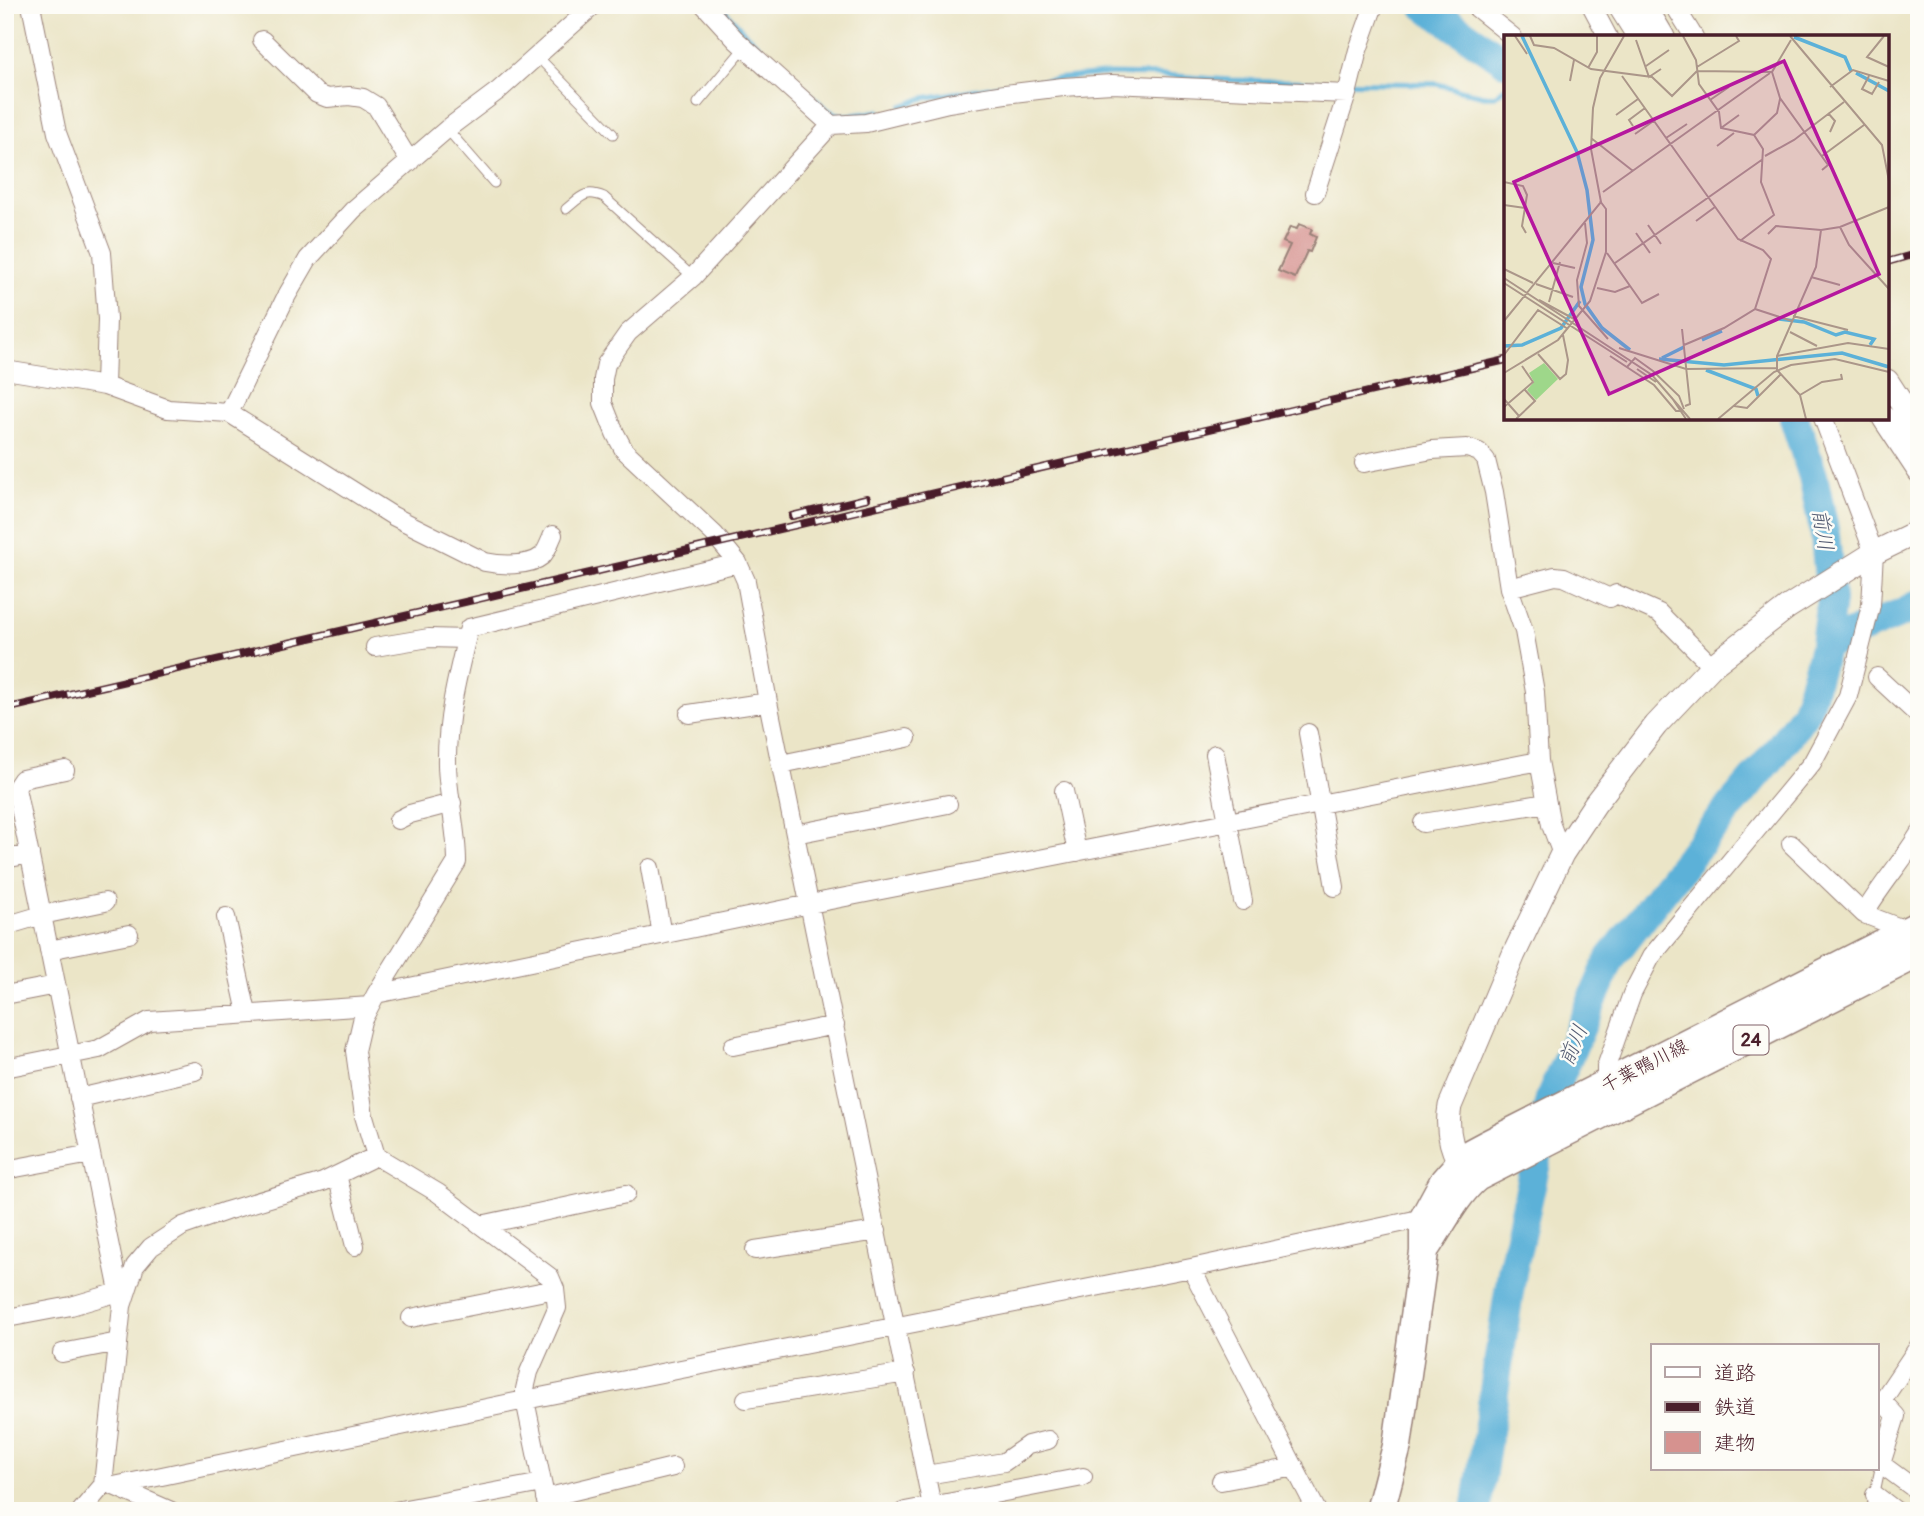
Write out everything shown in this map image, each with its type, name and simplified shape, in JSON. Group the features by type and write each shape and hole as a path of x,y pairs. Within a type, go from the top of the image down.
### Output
{"main road":[{"name":"千葉鴨川線","path":"1424,1252 1465,1173 1471,1153 1603,1086 1915,936"},
{"name":"千葉鴨川線","path":"1380,1511 1397,1446 1424,1252 1424,1218 1444,1181 1465,1173 1495,1167 1771,1029 1915,936"}],"street":[{"path":"31,5 57,133 102,253 107,319 105,386"},
{"path":"229,413 307,259 353,210 447,129 499,90 594,5"},
{"path":"704,5 744,48 831,125"},
{"path":"1473,5 1510,35"},
{"path":"1591,5 1607,35"},
{"path":"1619,5 1638,35"},
{"path":"1644,5 1662,35"},
{"path":"1674,5 1693,35"},
{"path":"1315,193 1358,50 1373,10"},
{"path":"262,40 317,94 327,98 363,98 376,106 410,162"},
{"path":"933,1508 768,702 746,580 738,563 714,534 624,450 603,402 606,364 628,333 693,276 831,125 866,123 948,103 1063,87 1112,84 1349,86"},
{"path":"5,370 105,386 168,409 229,413 393,516 485,562 499,565 524,563 542,556 553,535"},
{"path":"1889,385 1919,430"},
{"path":"1603,1086 1606,1067 1632,994 1651,957 1812,763 1848,696 1871,605 1874,553 1824,420"},
{"path":"1885,420 1919,471"},
{"path":"1364,463 1432,450 1467,448 1479,452 1486,460 1494,492 1509,588 1524,631 1535,692 1539,761 1550,825 1562,855"},
{"path":"1465,1173 1448,1132 1450,1106 1514,954 1562,855 1595,804 1656,725 1712,666 1788,607 1874,553 1919,531"},
{"path":"545,1497 525,1389 529,1372 557,1308 555,1289 550,1277 438,1194 376,1156 364,1116 355,1051 362,1021 373,1000 457,862 447,767 449,718 469,628 738,563"},
{"path":"1509,588 1555,576 1564,577 1610,598 1616,594 1659,613 1712,666"},
{"path":"375,647 429,638 466,639"},
{"path":"1877,677 1919,716"},
{"path":"689,715 768,702"},
{"path":"1308,733 1335,887"},
{"path":"781,764 907,738"},
{"path":"1215,754 1243,901"},
{"path":"5,1068 99,1049 149,1021 373,1000 810,904 1539,761"},
{"path":"65,770 22,779 16,788 120,1299 108,1486"},
{"path":"1064,791 1077,852"},
{"path":"398,820 410,814 452,803"},
{"path":"1423,823 1547,803"},
{"path":"795,834 948,804"},
{"path":"1864,914 1875,894 1919,834"},
{"path":"1791,844 1864,914 1915,936"},
{"path":"5,859 30,854"},
{"path":"650,868 662,935"},
{"path":"5,926 105,902"},
{"path":"226,917 247,1013"},
{"path":"49,950 129,934"},
{"path":"5,995 56,985"},
{"path":"733,1046 835,1025"},
{"path":"79,1098 195,1071"},
{"path":"5,1170 91,1154"},
{"path":"120,1299 135,1266 151,1247 183,1226 323,1182 376,1156"},
{"path":"337,1175 355,1246"},
{"path":"481,1225 626,1194"},
{"path":"81,1511 108,1486 526,1400 897,1328 1424,1218"},
{"path":"755,1250 877,1231"},
{"path":"1191,1268 1318,1511"},
{"path":"411,1318 555,1289"},
{"path":"7,1318 120,1299"},
{"path":"62,1353 118,1342"},
{"path":"1919,1346 1882,1401 1896,1416 1881,1464 1919,1492"},
{"path":"746,1399 906,1373"},
{"path":"926,1475 1004,1462 1028,1445 1048,1440"},
{"path":"395,1511 545,1497 673,1467"},
{"path":"1221,1481 1295,1467"},
{"path":"905,1511 933,1508 1083,1477"},
{"path":"108,1486 170,1511"},
{"path":"1873,1503 1896,1511"}],"lane":[{"path":"698,103 744,48"},
{"path":"537,56 613,134"},
{"path":"447,129 494,183"},
{"path":"566,209 584,194 595,193 604,197 693,276"},
{"path":"1873,1503 1881,1464"}],"building":[{"path":"1299,224 1312,229 1310,234 1316,237 1295,278 1278,271 1290,245 1283,242 1290,227 1297,229"}],"waterway":[{"path":"720,5 742,30 826,109 845,115 879,111"},
{"name":"前川","path":"1424,5 1504,61"},
{"path":"902,106 924,98 1009,84 1102,74 1230,80 1437,84 1484,96 1495,96 1504,89"},
{"name":"前川","path":"1476,1511 1512,1272 1550,1099 1610,959 1806,711 1825,645 1831,600 1825,535 1813,476 1795,420"},
{"name":"前川","path":"1825,645 1919,604"}],"railway":[{"path":"1889,261 1919,253"},
{"path":"5,709 1504,360"},
{"path":"792,516 867,498"}]}
